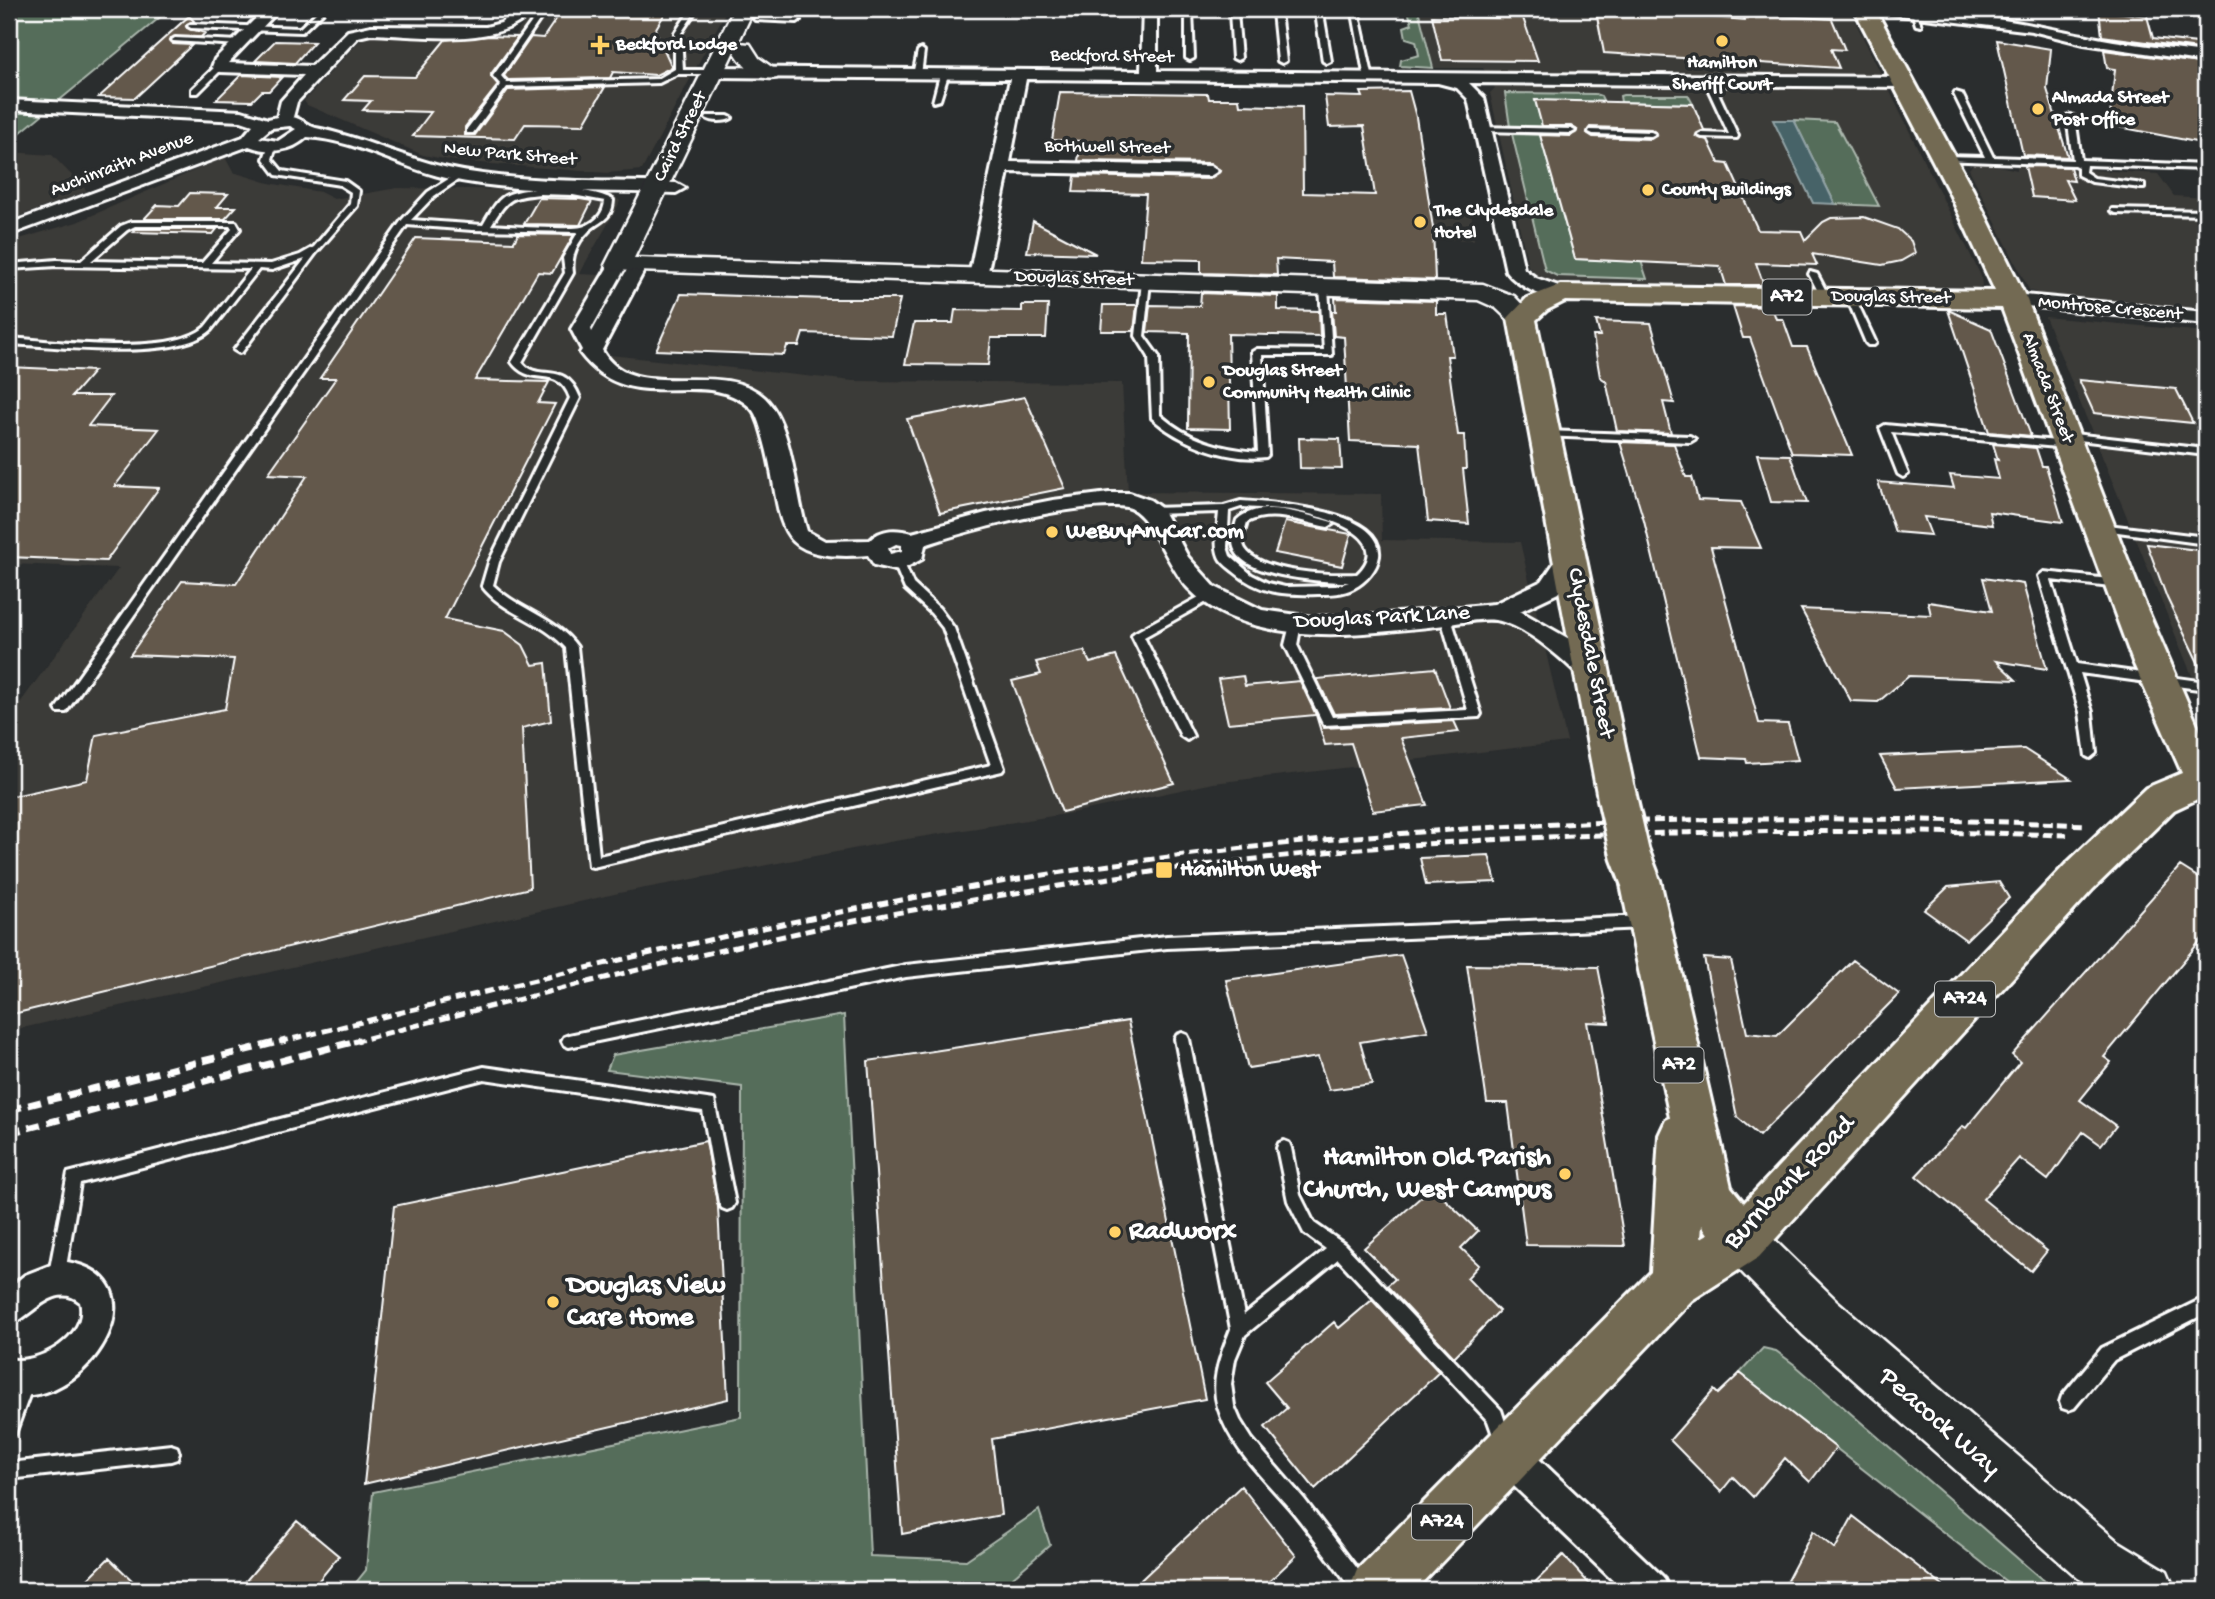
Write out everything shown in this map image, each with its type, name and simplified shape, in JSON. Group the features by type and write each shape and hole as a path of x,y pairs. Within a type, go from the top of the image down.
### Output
{"main road":[{"name":"Almada Street","path":"1864,9 1943,158 2013,300 2158,681 2205,781"},
{"name":"Douglas Street","path":"1560,293 1830,290 2013,300"},
{"path":"1522,318 1537,304 1560,293"},
{"name":"Clydesdale Street","path":"1522,318 1595,676 1616,793 1644,901 1710,1197 1742,1240"},
{"name":"Burnbank Road","path":"1377,1590 1675,1283 1742,1240 2080,877 2160,799 2205,781"},
{"name":"Clydesdale Street","path":"1675,1283 1683,1082"}],"street":[{"path":"272,9 220,62 220,67 316,71"},
{"path":"9,105 242,116 276,123 303,125 304,132 292,141 272,146 260,146 250,140 253,132 276,123 289,101 353,34 371,30 486,31 506,26 526,9"},
{"path":"1149,76 1150,9"},
{"path":"1882,9 1916,19 2032,27 2084,40 2206,58"},
{"name":"Caird Street","path":"666,187 719,118 722,72 743,48 754,12"},
{"name":"Caird Street","path":"628,265 754,12"},
{"path":"743,48 751,62 769,73"},
{"name":"Beckford Street","path":"722,72 1904,82"},
{"path":"978,276 1003,167 1019,75"},
{"name":"Beckford Street","path":"1476,98 1485,85 1510,77"},
{"path":"1437,78 1462,85 1476,98 1515,271 1529,282 1560,293"},
{"name":"New Park Street","path":"304,132 328,133 424,167 461,175 666,187"},
{"name":"Auchinraith Avenue","path":"9,230 214,151 250,140"},
{"name":"Bothwell Street","path":"1003,167 1210,171"},
{"path":"628,265 590,353 602,368 629,381 723,387 749,396 763,409 771,430 797,535 807,543 827,550 876,547 883,540 895,536 913,541 943,531 1086,503 1126,500 1151,511"},
{"name":"Douglas Street","path":"628,265 1483,292 1505,302 1522,318"},
{"path":"1483,292 1515,271"},
{"name":"Montrose Crescent","path":"2013,300 2206,318"},
{"name":"Douglas Park Lane","path":"1151,511 1188,578 1208,596 1262,619 1295,624 1371,622 1498,612 1521,620 1558,641 1595,676"},
{"path":"876,547 881,560 900,563 914,554 913,541"},
{"path":"1498,612 1550,587 1570,555"},
{"name":"Peacock Way","path":"1742,1240 1820,1318 1948,1431 2097,1559 2148,1590"},
{"path":"9,1309 24,1294 56,1279 79,1280 95,1290 99,1303 98,1318 85,1342 63,1364 18,1377"},
{"path":"1507,1454 1650,1590"}],"lane":[{"path":"544,9 497,76 505,85 659,81 677,72 722,72"},
{"path":"677,72 678,33 694,9"},
{"path":"1150,9 1356,11 1369,79"},
{"path":"1189,9 1191,58"},
{"path":"1233,10 1237,58"},
{"path":"1276,10 1282,61"},
{"path":"1319,11 1328,61"},
{"path":"191,26 302,30 320,12"},
{"path":"754,12 797,20"},
{"path":"175,40 239,43"},
{"path":"917,75 922,51"},
{"path":"195,91 220,67"},
{"path":"936,100 944,75"},
{"path":"1702,135 1734,136 1708,80"},
{"path":"470,131 505,85"},
{"path":"1958,94 1990,159"},
{"path":"2071,117 2081,173 2092,180 2141,186"},
{"path":"1483,129 1571,131"},
{"path":"1593,132 1651,134"},
{"path":"239,350 354,204 355,191 342,183 279,173 268,159 272,146"},
{"path":"1943,158 2080,165 2206,167"},
{"path":"62,709 405,222 431,194 461,175"},
{"path":"486,227 505,200 521,193 595,194 609,200 607,213 584,230 568,258 569,273 517,362 525,371 565,380 573,388 575,398 494,562 487,586 499,597 555,629 571,647 593,862 998,768 948,628 942,617 907,587 900,563"},
{"path":"2115,211 2206,213"},
{"path":"405,222 584,230"},
{"path":"84,263 124,228 134,224 233,224 236,229 203,267"},
{"path":"9,267 84,263 256,268 288,263 317,249"},
{"path":"9,341 159,346 189,341 202,334 256,268"},
{"path":"1146,282 1140,336 1154,357 1154,416 1164,425 1198,443 1263,455 1257,352 1329,353 1324,287"},
{"path":"1830,290 1871,343"},
{"path":"1903,474 1885,428 2206,452"},
{"path":"1545,434 1690,439"},
{"path":"1151,511 1224,509 1241,504 1291,506 1339,519 1360,530 1372,541 1372,566 1361,578 1336,590 1310,593 1284,591 1248,578 1225,558 1222,547 1224,509"},
{"path":"1360,530 1262,512 1242,520 1237,540 1241,552 1272,571 1299,576 1361,578"},
{"path":"2100,527 2206,541"},
{"path":"2090,753 2086,712 2044,576 2121,584"},
{"path":"1187,736 1138,636 1208,596"},
{"path":"1295,624 1291,645 1328,722 1475,714 1446,615"},
{"path":"2074,668 2206,686"},
{"path":"569,1041 906,971 1167,942 1644,901"},
{"path":"1182,1039 1239,1329"},
{"path":"56,1279 73,1178 484,1073 709,1105 727,1203"},
{"path":"1284,1148 1293,1196 1309,1228 1339,1250 1495,1416 1507,1454"},
{"path":"1339,1250 1239,1329 1225,1357 1225,1405 1236,1435 1297,1504 1363,1590"},
{"path":"2068,1402 2108,1354 2206,1305"},
{"path":"9,1427 18,1377"},
{"path":"9,1471 171,1453"}],"shaded area":[{"path":"534,9 727,9 642,170 607,173 455,161 423,155 307,105 304,101 366,34 514,36"},
{"path":"1418,9 1849,9 1981,276 1982,286 1960,293 1557,282 1538,277 1528,266 1490,93 1495,88 1483,68 1433,68"},
{"path":"9,152 52,155 87,191 9,220"},
{"path":"225,157 233,172 269,183 320,192 334,199 397,188 608,191 620,201 579,274 643,277 591,353 853,381 1122,383 1128,492 1381,494 1382,540 1520,542 1567,742 1214,783 1072,813 895,841 619,893 9,1031 9,718 119,568 9,564 9,242 77,222"},
{"path":"1982,162 2017,170 2017,165 2158,174 2174,196 2206,198 2206,310 2044,296 2029,290 1969,169 1973,164"},
{"path":"1283,204 1471,209 1474,240 1285,235"},
{"path":"2045,317 2206,332 2206,710"}],"green space":[{"path":"9,9 170,9 9,142"},
{"path":"1401,9 1418,9 1433,68 1400,66 1401,60 1419,55 1416,41 1406,38 1404,27 1412,24 1408,11"},
{"path":"1505,93 1595,94 1601,96 1604,102 1535,101 1543,128 1510,127"},
{"path":"1688,95 1693,104 1621,102 1620,96"},
{"path":"1794,120 1835,122 1879,206 1835,204"},
{"path":"1512,134 1540,135 1575,259 1641,261 1647,279 1557,276 1545,270"},
{"path":"844,1015 870,1556 966,1560 1039,1510 1050,1545 998,1590 350,1590 366,1570 373,1492 741,1417 742,1087 607,1070 613,1055"},
{"path":"1763,1348 1776,1351 1795,1365 2054,1590 2017,1590 1740,1373"}],"water":[{"path":"1773,120 1794,120 1835,204 1813,203"}],"building":[{"name":"Beckford Lodge","path":"563,9 667,10 655,30 672,67 656,75 613,72 610,78 508,80 504,76 531,37 543,38"},
{"name":"Hamilton Sheriff Court","path":"1622,10 1745,20 1743,14 1832,19 1845,50 1831,49 1839,68 1604,53 1596,11"},
{"path":"2099,10 2147,16 2153,38 2206,44 2206,50 2102,36"},
{"path":"189,16 194,21 187,24 187,28 205,33 201,37 171,38 173,44 192,45 135,98 99,97"},
{"path":"1432,16 1523,18 1538,61 1442,60"},
{"path":"488,36 518,37 491,74 498,85 465,127 465,135 475,135 508,90 605,87 583,125 525,124 515,139 413,136 431,112 363,110 371,101 344,100 365,76 415,77 445,40"},
{"path":"1997,40 2051,49 2047,89 2068,157 2023,155"},
{"path":"275,41 314,42 295,63 255,61"},
{"path":"2104,50 2206,64 2206,144 2109,125 2115,69 2107,68"},
{"path":"241,75 282,77 269,91 262,91 252,101 216,100"},
{"path":"1409,91 1416,117 1433,228 1435,280 1333,277 1332,262 1276,259 1277,275 1201,273 1201,260 1141,259 1146,194 1073,192 1075,176 1210,179 1220,170 1210,163 1078,161 1081,141 1052,140 1060,92 1208,94 1209,99 1239,99 1240,105 1302,107 1303,193 1375,195 1364,126 1329,127 1325,96 1363,97 1361,92"},
{"name":"County Buildings","path":"1535,100 1693,104 1704,130 1696,136 1708,140 1719,163 1728,164 1758,230 1801,231 1805,240 1823,222 1831,218 1864,217 1898,229 1911,241 1915,253 1901,261 1882,265 1812,254 1817,265 1756,263 1764,285 1726,285 1720,266 1575,259 1540,135 1571,136 1577,130 1571,126 1542,126","holes":["1590,127 1651,129 1657,135 1651,139 1593,137 1587,133"]},
{"path":"2025,166 2070,167 2074,181 2065,180 2075,200 2032,197"},
{"path":"190,193 228,194 217,207 236,207 225,219 144,219 157,205 179,206"},
{"path":"539,198 592,201 580,225 524,224"},
{"path":"1033,221 1096,254 1027,252"},
{"path":"136,229 217,229 213,234 133,232"},
{"path":"518,234 574,235 552,273 538,272 475,380 549,382 538,403 555,404 445,619 504,631 523,645 533,665 546,663 551,721 522,728 530,888 9,1015 9,797 87,780 96,735 225,709 234,659 130,655 182,581 236,584 307,476 268,474 336,378 320,378 416,238 514,242"},
{"name":"Douglas Street Community Health Clinic","path":"1201,293 1278,296 1278,310 1319,311 1320,336 1228,334 1230,429 1188,428 1189,333 1147,332 1150,305 1200,306"},
{"path":"681,294 900,299 892,336 803,333 799,346 787,346 784,355 656,350"},
{"path":"1335,298 1436,301 1436,314 1447,314 1453,356 1447,356 1458,435 1464,435 1466,469 1463,469 1469,524 1428,521 1419,444 1350,441 1344,337 1334,336 1332,311 1336,311"},
{"path":"1022,305 1048,305 1046,338 991,338 988,365 905,364 914,323 953,323 955,310 1022,311"},
{"path":"1103,305 1137,305 1134,331 1101,331"},
{"path":"1733,306 1772,307 1776,319 1783,319 1793,347 1807,347 1852,455 1792,453 1750,338 1743,338"},
{"path":"1948,310 1991,329 2031,436 1989,432"},
{"path":"1596,321 1651,323 1674,403 1663,402 1671,433 1617,431 1606,381 1600,377 1593,336 1600,336"},
{"path":"9,367 94,371 72,396 111,396 88,426 159,429 115,486 159,488 106,561 9,557"},
{"path":"2079,380 2176,389 2193,423 2094,413"},
{"path":"1025,397 1065,488 940,513 907,419"},
{"path":"1299,438 1340,439 1342,469 1300,468"},
{"path":"1620,442 1674,444 1686,477 1692,477 1698,500 1741,502 1761,548 1711,547 1759,723 1788,724 1798,760 1747,763 1746,759 1701,757 1644,521"},
{"path":"1993,444 2036,448 2042,466 2046,466 2063,522 1989,512 1992,525 1924,517 1931,535 1895,532 1878,482 1954,488 1950,475 1999,479 1994,459 1998,460"},
{"path":"1757,454 1790,455 1807,503 1771,502"},
{"path":"1285,522 1351,534 1342,566 1275,553"},
{"path":"2147,544 2206,551 2206,679 2167,598"},
{"path":"1983,578 2023,584 2047,669 1996,661 2016,680 1909,676 1878,702 1851,701 1801,609 1931,615 1928,602 1992,611"},
{"path":"1084,651 1090,663 1116,656 1174,783 1062,812 1012,681 1041,674 1036,662"},
{"path":"1435,668 1450,708 1334,714 1317,679"},
{"path":"1243,676 1245,686 1300,681 1316,715 1228,723 1218,679"},
{"path":"1316,715 1324,728 1454,721 1459,732 1401,738 1427,805 1373,811 1351,743 1325,745"},
{"path":"2024,749 2071,779 1897,788 1880,756"},
{"path":"1489,855 1496,882 1426,885 1420,858"},
{"path":"2180,866 2202,880 2206,891 2206,934 2104,1057 2111,1062 2080,1100 2116,1126 2101,1145 2083,1132 2048,1180 2019,1158 1983,1199 2047,1251 2031,1271 1916,1176 1963,1126 1966,1128 2020,1062 2012,1055"},
{"path":"1999,882 2009,898 1966,940 1924,910 1948,887"},
{"path":"1401,955 1428,1031 1360,1042 1372,1084 1329,1090 1318,1057 1248,1068 1226,980"},
{"path":"1704,958 1731,960 1747,1033 1777,1036 1853,960 1899,994 1759,1136 1737,1117"},
{"name":"Hamilton Old Parish Church, West Campus","path":"1467,965 1598,967 1609,1023 1587,1022 1625,1246 1526,1245 1508,1103 1487,1103"},
{"path":"1128,1021 1205,1399 992,1439 1001,1515 902,1534 868,1061"},
{"name":"Douglas View Care Home","path":"706,1141 718,1207 728,1399 364,1484 394,1206"},
{"path":"1432,1187 1478,1231 1461,1248 1479,1265 1467,1278 1499,1311 1454,1357 1387,1286 1395,1279 1364,1248"},
{"path":"1372,1300 1439,1372 1315,1489 1265,1427 1287,1408 1265,1382 1334,1322 1339,1328"},
{"path":"1740,1373 1836,1448 1810,1482 1785,1458 1753,1497 1733,1477 1721,1492 1670,1440 1714,1390 1718,1394"},
{"path":"1241,1486 1296,1556 1260,1590 1130,1590"},
{"path":"1853,1516 1948,1590 1782,1590 1813,1531 1835,1549"},
{"path":"297,1521 339,1556 311,1590 238,1590"},
{"path":"1563,1555 1595,1590 1527,1590"},
{"path":"109,1558 142,1590 77,1590"}],"railway":[{"path":"279,1042 722,937 945,892 1169,857 1398,834 1627,822 1857,819 2087,825"},
{"path":"353,1042 633,971 834,925 1059,886 1184,868 1435,843 1562,836 1814,831 2067,835"},
{"path":"9,1110 286,1040"},
{"path":"9,1133 360,1040"}],"place":[{"name":"Hamilton Sheriff Court","path":"1722,41"},
{"name":"Beckford Lodge","path":"600,45"},
{"name":"Almada Street Post Office","path":"2038,109"},
{"name":"County Buildings","path":"1648,190"},
{"name":"The Clydesdale Hotel","path":"1420,222"},
{"name":"Douglas Street Community Health Clinic","path":"1209,382"},
{"name":"WeBuyAnyCar.com","path":"1052,532"},
{"name":"Hamilton West","path":"1164,870"},
{"name":"Hamilton Old Parish Church, West Campus","path":"1565,1174"},
{"name":"Radworx","path":"1115,1232"},
{"name":"Douglas View Care Home","path":"553,1302"}]}
